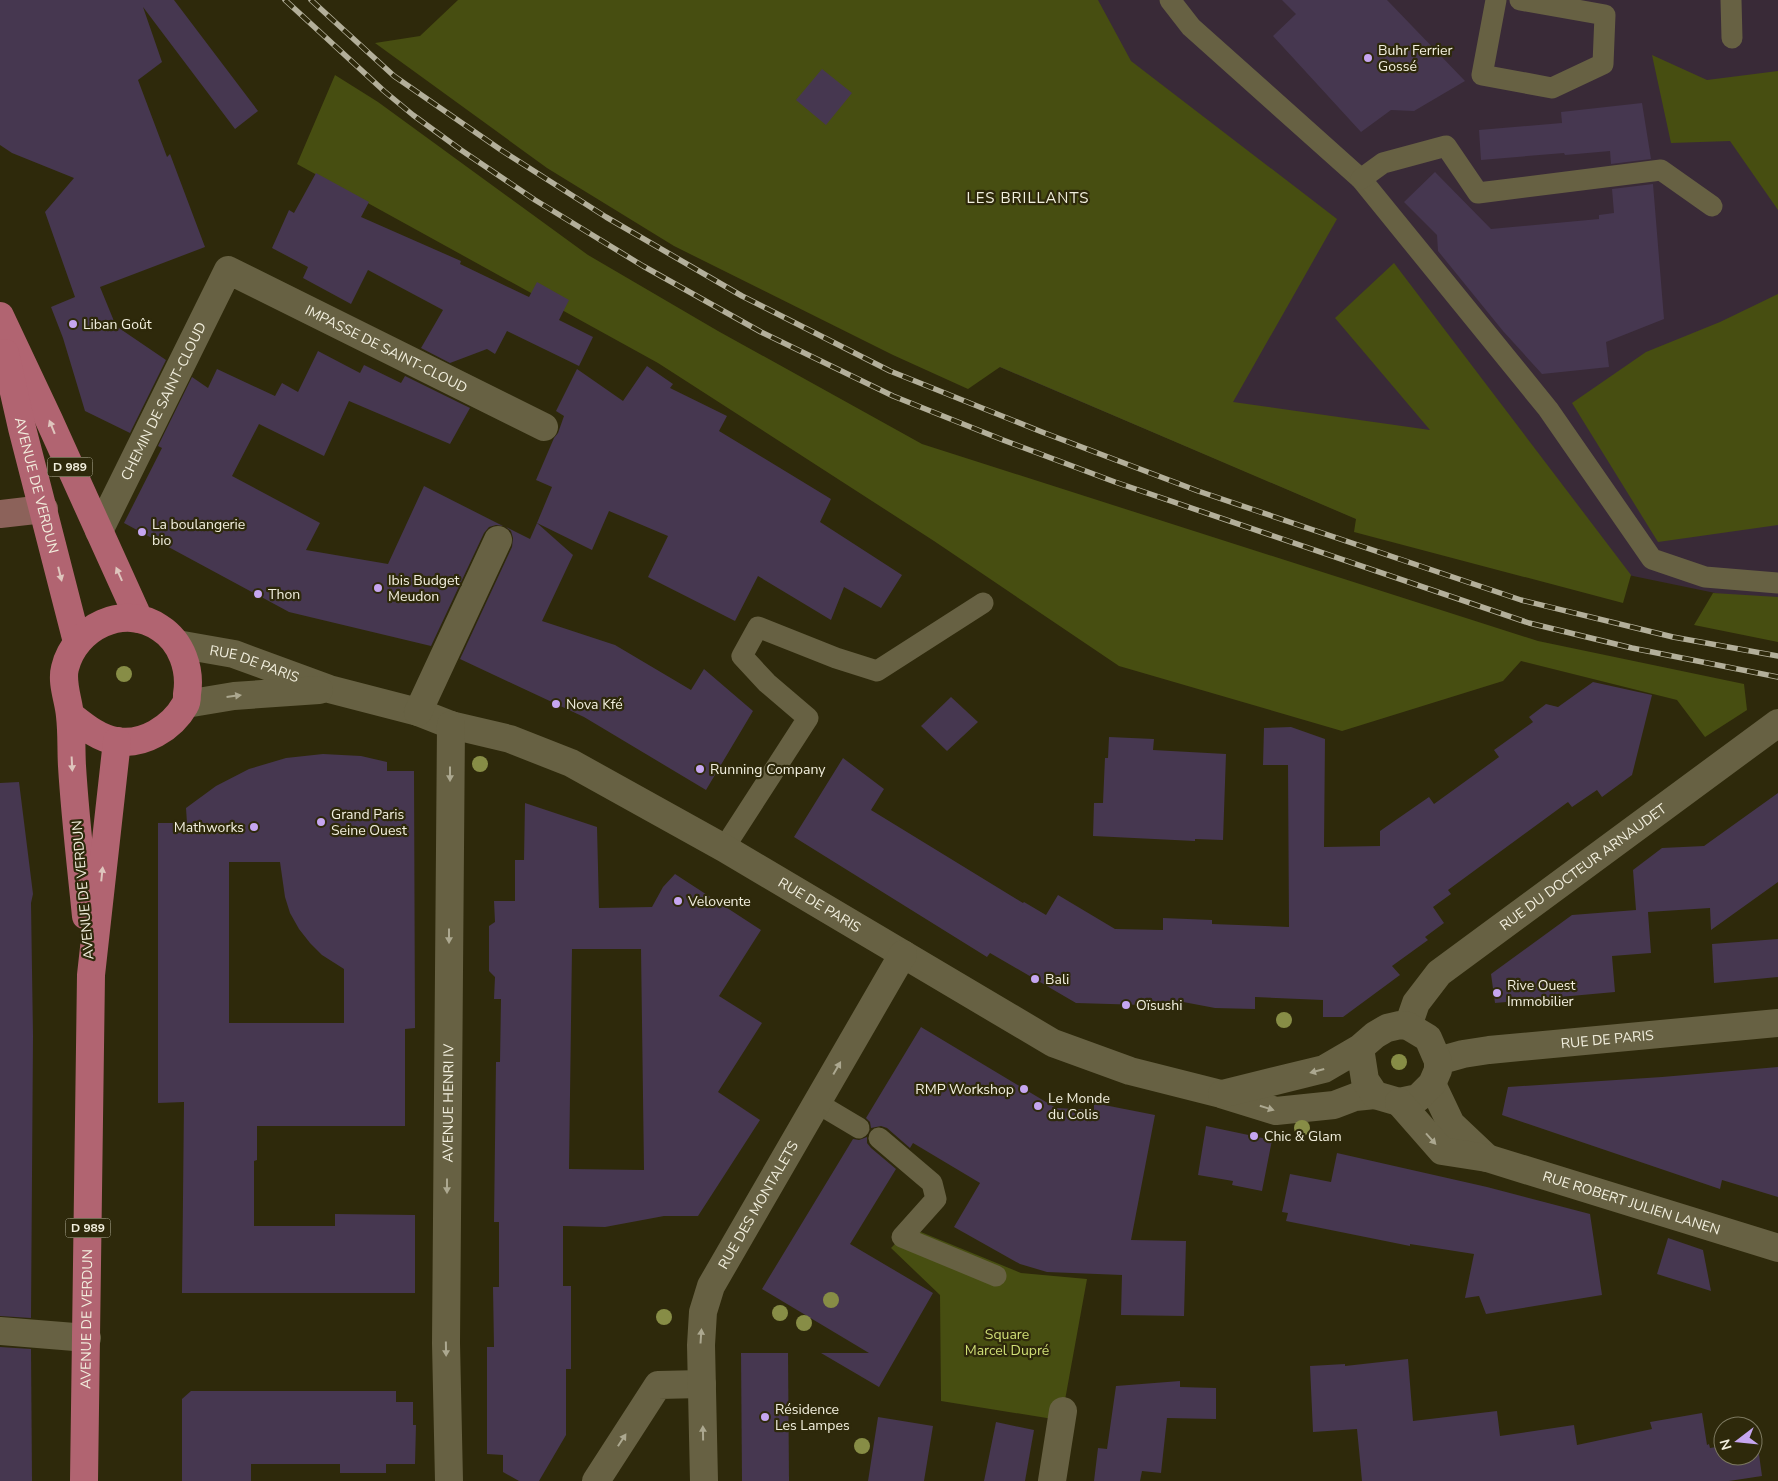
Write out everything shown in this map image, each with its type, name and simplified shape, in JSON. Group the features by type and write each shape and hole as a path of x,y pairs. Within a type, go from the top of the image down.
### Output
{"main road":[{"name":"AVENUE DE VERDUN","path":"0,316 139,619"},
{"name":"AVENUE DE VERDUN","path":"0,329 20,422 77,642"},
{"path":"0,514 44,509"},
{"path":"116,618 139,619 160,628 177,644 187,666 189,685 186,704 163,730 141,740 117,742 96,735 70,715 66,697 65,668 77,642 94,626 116,618"},
{"name":"AVENUE DE VERDUN","path":"70,715 72,766 91,975"},
{"name":"AVENUE DE VERDUN","path":"84,1481 91,975 117,742"}],"street":[{"name":"IMPASSE DE SAINT-CLOUD","path":"228,270 544,427"},
{"name":"CHEMIN DE SAINT-CLOUD","path":"99,531 228,270"},
{"path":"418,712 498,540"},
{"name":"RUE DE PARIS","path":"177,644 234,654 329,689 418,712 451,725 510,739 571,762 724,848 1053,1043 1130,1071 1220,1094 1276,1111 1334,1105 1355,1097 1387,1099"},
{"name":"RUE DE PARIS","path":"186,704 234,696 329,689"},
{"name":"RUE DU DOCTEUR ARNAUDET","path":"1408,1026 1416,1003 1439,972 1778,723"},
{"name":"AVENUE HENRI IV","path":"449,1481 446,1333 451,725"},
{"name":"RUE DES MONTALETS","path":"704,1481 701,1345 703,1312 711,1286 904,954"},
{"name":"RUE DE PARIS","path":"1435,1073 1463,1054 1489,1050 1778,1023"},
{"path":"1408,1026 1428,1038 1435,1073 1418,1098 1387,1099 1365,1080 1360,1048 1375,1034 1386,1028 1408,1026"},
{"name":"RUE DE PARIS","path":"1220,1094 1324,1069 1360,1048"},
{"name":"RUE ROBERT JULIEN LANEN","path":"1435,1073 1451,1124 1487,1158"},
{"name":"RUE ROBERT JULIEN LANEN","path":"1387,1099 1442,1151 1487,1158 1778,1248"},
{"path":"0,1331 87,1338"},
{"path":"596,1481 658,1385 702,1384"},
{"path":"1052,1481 1063,1411"}],"lane":[{"path":"1170,0 1191,28 1361,179 1548,409 1652,559 1705,577 1778,583"},
{"path":"1496,0 1482,75 1552,88 1603,64 1605,15 1520,0"},
{"path":"1731,0 1732,38"},
{"path":"1361,179 1383,163 1446,146 1478,193 1661,170 1712,206"},
{"path":"724,848 808,718 767,683 742,656 758,627 836,658 876,671 983,603"},
{"path":"817,1103 859,1128"},
{"path":"878,1138 932,1183 936,1199 902,1237 996,1276"}],"shaded area":[{"name":"Buhr Ferrier Gossé","path":"458,0 1778,0 1778,606 1357,519 936,340"}],"green space":[{"path":"458,0 1098,0 1131,61 1337,219 1233,402 1430,430 1335,318 1394,263 1631,575 1623,603 1354,532 1356,519 1000,367 968,389 893,355 674,246 547,168 375,43 420,36"},
{"path":"1652,55 1707,80 1778,71 1778,210 1730,141 1671,143"},
{"path":"335,75 378,102 588,255 718,331 922,444 1538,641 1744,684 1747,710 1705,737 1677,700 1521,661 1503,681 1342,731 1119,666 934,541 658,363 297,164"},
{"path":"1778,294 1778,525 1658,542 1572,403 1646,352 1720,322"},
{"path":"1713,593 1778,597 1778,642 1694,625"},
{"name":"Square Marcel Dupré","path":"911,1228 1021,1273 1087,1279 1063,1411 1053,1419 941,1401 940,1295 891,1248"}],"building":[{"path":"0,0 174,0 258,111 235,129 143,7 162,62 138,80 167,157 170,154 205,247 100,287 116,326 166,360 130,433 85,411 63,338 51,307 75,297 45,212 74,178 12,153 0,145"},
{"name":"Buhr Ferrier Gossé","path":"1282,0 1387,0 1465,81 1414,111 1391,110 1361,132 1273,36 1296,14"},
{"path":"822,69 852,93 826,125 796,100"},
{"path":"1642,103 1651,159 1611,164 1610,151 1481,160 1479,130 1562,123 1561,112"},
{"path":"1435,172 1491,229 1599,219 1599,215 1614,213 1612,189 1653,184 1664,319 1606,342 1609,367 1542,374 1503,331 1438,251 1437,235 1404,202"},
{"path":"316,173 369,202 361,217 461,261 460,264 529,297 537,282 569,300 559,320 593,337 579,366 507,331 495,354 487,349 450,363 421,348 443,310 368,270 351,304 303,278 308,267 272,248 289,210 294,213"},
{"path":"318,351 360,373 364,365 401,383 405,376 470,408 450,444 349,401 324,456 259,424 232,476 320,523 306,550 388,564 424,486 503,526 489,527 484,533 431,646 289,612 124,523 162,448 158,446 192,377 208,388 217,369 275,396 282,383 298,392"},
{"path":"647,366 673,384 670,388 727,416 719,431 831,499 820,522 902,575 881,608 844,587 831,620 758,576 735,621 648,577 668,536 609,511 592,550 537,523 552,487 536,480 564,416 556,411 577,369 623,401"},
{"path":"537,523 573,555 542,621 615,645 691,690 704,669 753,711 706,790 584,717 460,659 512,547 513,538 511,531 506,527 530,539"},
{"path":"1593,682 1652,695 1632,775 1602,797 1597,790 1572,807 1568,802 1448,890 1451,894 1433,907 1444,923 1425,937 1428,940 1392,966 1400,975 1343,1017 1323,1017 1323,1000 1255,997 1255,1009 1215,1008 1178,1001 1177,1006 1076,1003 990,953 987,957 794,837 843,758 884,789 871,810 1023,903 1046,915 1058,895 1115,929 1163,930 1163,918 1212,920 1212,924 1289,927 1288,765 1263,765 1264,728 1291,727 1325,739 1324,847 1380,846 1380,831 1429,797 1434,804 1499,757 1494,750 1533,722 1529,717 1546,704 1558,707"},
{"path":"951,697 978,722 947,751 921,726"},
{"path":"1109,737 1154,739 1153,750 1226,754 1223,840 1195,839 1195,841 1093,836 1094,803 1103,803 1105,758 1108,758"},
{"name":"Grand Paris Seine Ouest","path":"323,754 361,756 387,762 387,771 414,771 415,1028 405,1029 405,1126 257,1126 257,1160 254,1161 254,1226 335,1226 335,1214 415,1215 415,1293 182,1293 184,1102 158,1103 158,823 187,823 186,808 216,786 249,769 286,758","holes":["229,862 280,862 285,897 290,913 299,929 322,955 344,969 344,1023 229,1023"]},
{"path":"19,782 33,894 31,903 33,1036 31,1318 0,1316 0,783"},
{"path":"1778,793 1778,882 1711,930 1710,908 1648,912 1651,953 1612,956 1615,992 1495,1003 1491,974 1572,915 1636,910 1633,870 1662,848 1704,846"},
{"path":"525,803 597,827 599,908 652,907 663,887 675,874 761,930 719,996 762,1023 718,1092 760,1120 698,1216 664,1216 605,1227 563,1226 563,1286 571,1286 571,1369 566,1369 566,1435 539,1481 519,1481 503,1472 503,1455 487,1454 487,1347 494,1347 493,1287 499,1287 499,1222 494,1222 496,1062 500,1062 501,999 494,999 495,977 489,971 489,926 495,922 494,901 515,901 515,860 524,860","holes":["572,949 641,949 644,1170 569,1169"]},
{"path":"1778,939 1778,977 1714,983 1712,944"},
{"path":"921,1027 1056,1108 1094,1110 1094,1103 1155,1115 1131,1240 1186,1241 1184,1316 1121,1315 1122,1275 1047,1272 1020,1264 954,1227 980,1183 913,1143 910,1148 887,1128 881,1126 871,1128 870,1122 866,1118"},
{"path":"1778,1067 1778,1197 1722,1180 1720,1189 1502,1115 1508,1087"},
{"path":"1206,1126 1272,1140 1262,1191 1232,1185 1233,1181 1198,1175"},
{"path":"867,1137 867,1143 871,1148 896,1169 850,1244 933,1293 879,1387 821,1353 869,1353 762,1289 853,1139 859,1140"},
{"path":"1337,1153 1487,1187 1590,1214 1602,1295 1486,1314 1479,1296 1465,1298 1474,1254 1410,1244 1410,1246 1286,1221 1288,1213 1282,1212 1290,1174 1331,1182"},
{"path":"1668,1238 1703,1250 1711,1291 1657,1274"},
{"path":"0,1347 31,1349 32,1481 0,1481"},
{"name":"Résidence Les Lampes","path":"741,1353 788,1353 789,1481 742,1481"},
{"path":"1408,1359 1413,1421 1497,1411 1500,1436 1574,1425 1577,1445 1652,1429 1650,1422 1702,1413 1707,1445 1709,1444 1710,1448 1713,1448 1713,1466 1761,1466 1762,1476 1729,1481 1362,1481 1357,1429 1313,1432 1310,1366 1345,1364 1345,1366"},
{"path":"1180,1381 1180,1387 1216,1388 1216,1419 1167,1418 1161,1473 1142,1471 1140,1481 1094,1481 1098,1448 1107,1449 1116,1386"},
{"path":"191,1391 396,1391 396,1402 413,1402 413,1425 416,1425 415,1464 386,1464 386,1473 340,1473 340,1464 251,1464 251,1481 182,1481 182,1399"},
{"path":"878,1417 933,1426 924,1481 868,1481"},
{"path":"996,1422 1034,1430 1025,1481 984,1481"}],"railway":[{"path":"285,0 384,91 413,115 535,200 643,266 761,332 893,396 1115,482 1529,623 1632,648 1778,677"},
{"path":"311,0 394,76 501,150 606,217 742,296 890,371 1042,432 1198,491 1521,600 1673,637 1778,656"}],"place":[{"name":"Buhr Ferrier Gossé","path":"1368,58"},
{"name":"Liban Goût","path":"73,324"},
{"name":"La boulangerie bio","path":"142,532"},
{"name":"Ibis Budget Meudon","path":"378,588"},
{"name":"Thon","path":"258,594"},
{"name":"Nova Kfé","path":"556,704"},
{"name":"Running Company","path":"700,769"},
{"name":"Grand Paris Seine Ouest","path":"321,822"},
{"name":"Mathworks","path":"254,827"},
{"name":"Velovente","path":"678,901"},
{"name":"Bali","path":"1035,979"},
{"name":"Rive Ouest Immobilier","path":"1497,993"},
{"name":"Oïsushi","path":"1126,1005"},
{"name":"RMP Workshop","path":"1024,1089"},
{"name":"Le Monde du Colis","path":"1038,1106"},
{"name":"Chic & Glam","path":"1254,1136"},
{"name":"Résidence Les Lampes","path":"765,1417"}],"district":[{"name":"LES BRILLANTS","path":"1028,198"}]}
